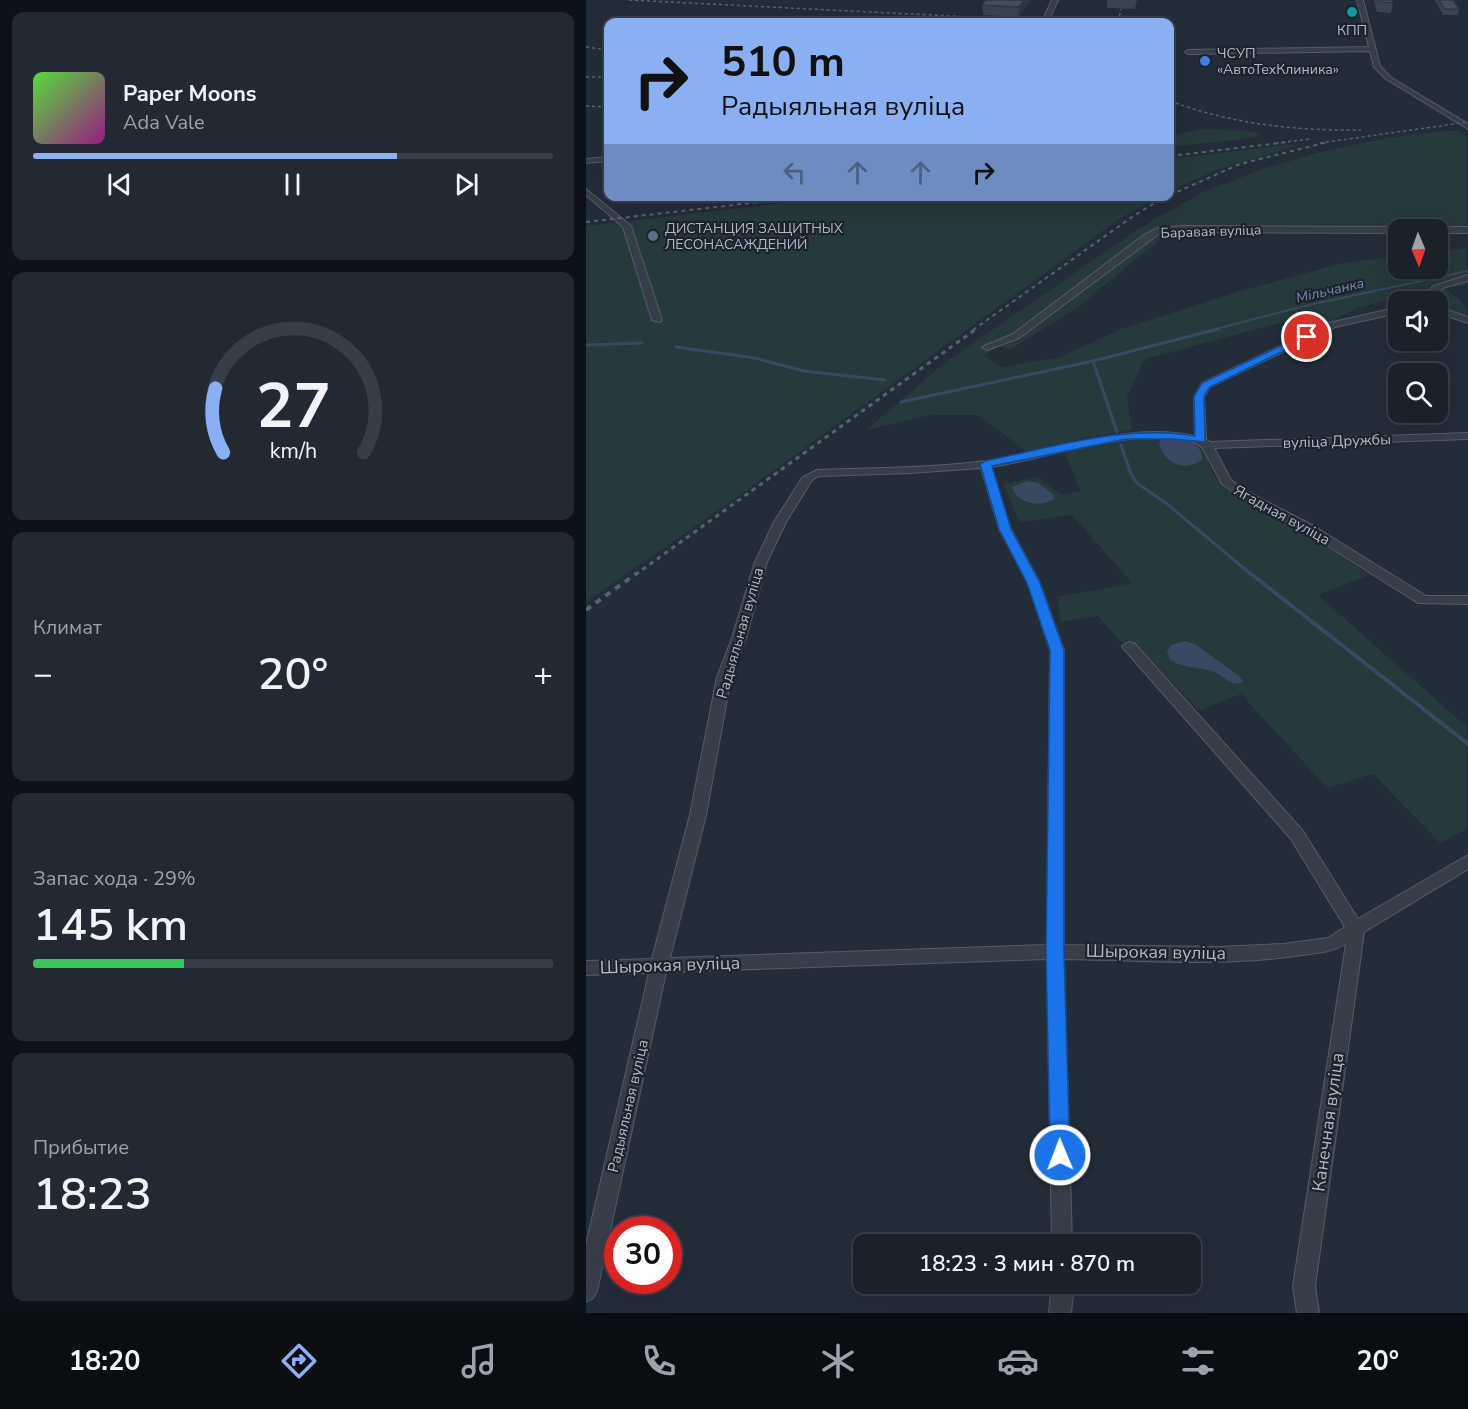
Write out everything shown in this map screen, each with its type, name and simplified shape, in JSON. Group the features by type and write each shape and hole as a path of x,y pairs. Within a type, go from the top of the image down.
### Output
{"street":[{"path":"1047,18 1055,0"},
{"path":"1360,0 1377,67 1387,76 1468,127"},
{"path":"1188,52 1371,49"},
{"path":"586,161 604,159"},
{"path":"586,191 627,226 657,320"},
{"name":"Баравая вуліца","path":"987,347 1016,336 1158,231 1181,229 1388,230"},
{"path":"1448,230 1468,230"},
{"path":"1429,291 1437,286 1468,278"},
{"name":"Ягадная вуліца","path":"1388,312 1332,325 1206,385 1199,396 1204,443 1221,476 1232,488 1308,528 1423,600 1468,600"},
{"path":"1448,313 1468,320"},
{"name":"Радыяльная вуліца","path":"586,1291 659,966 698,814 724,677 739,638 761,562 780,522 808,478 817,474 985,464 1126,436 1173,435 1204,443"},
{"name":"вуліца Дружбы","path":"1204,443 1468,436"},
{"path":"985,464 1005,529 1034,583 1057,650 1055,952 1062,1234"},
{"path":"1129,646 1297,835 1356,931"},
{"name":"Шырокая вуліца","path":"586,968 1055,952 1219,954 1284,951 1331,944 1464,869"},
{"name":"Канечная вуліца","path":"1308,1313 1304,1286 1356,931"},
{"path":"1060,1313 1062,1294"}],"shaded area":[{"path":"1205,129 1248,131 1261,134 1253,138 1174,147 1174,135"},
{"path":"1444,131 1458,131 1467,137 1467,233 1448,233 1448,219 1388,219 1388,233 1255,232 1166,235 1077,308 1011,349 999,347 983,355 1002,367 1060,357 1121,329 1234,293 1342,263 1388,257 1388,279 1448,279 1448,250 1466,248 1467,275 1431,285 1422,291 1388,291 1388,301 1358,308 1311,331 1294,319 1145,359 1127,397 1132,430 1027,452 978,415 931,415 866,430 943,364 1141,227 1203,192 1262,169 1320,152 1386,138"},
{"path":"1290,144 1297,146 1215,171 1174,189 1174,158"},
{"path":"609,201 697,201 613,203"},
{"path":"802,201 1152,201 1119,219 739,496 586,602 586,226"},
{"path":"1467,280 1467,285 1446,288 1467,307 1467,317 1448,311 1448,291 1436,291"},
{"path":"1147,437 1187,439 1203,447 1213,475 1226,489 1298,528 1369,575 1318,595 1467,727 1467,829 1440,843 1373,774 1327,788 1241,694 1199,711 1134,642 1123,644 1098,616 1060,622 1057,597 1132,583 1072,515 1019,522 1003,484 1038,477 1062,495 1081,491 1065,454 1105,442"}],"water":[{"path":"1161,440 1191,442 1196,445 1202,460 1189,465 1170,461 1159,444"},
{"path":"1027,481 1038,483 1054,495 1054,499 1036,504 1024,501 1012,487"},
{"path":"1185,641 1195,644 1239,676 1243,682 1231,682 1212,671 1185,666 1170,660 1167,652 1171,645"}],"building":[{"path":"986,0 1024,0 1019,7 982,5"},
{"path":"1378,0 1392,0 1393,3 1378,2"},
{"path":"1439,0 1453,0 1459,9 1444,9"}],"waterway":[{"name":"Мільчанка","path":"1212,330 1309,305 1468,271"},
{"name":"Мільчанка","path":"1093,361 1218,329"},
{"path":"586,345 642,343"},
{"path":"676,347 755,358 804,371 885,380"},
{"path":"901,402 1093,361"},
{"path":"1093,361 1117,432"},
{"path":"1121,445 1131,474 1137,483 1167,504 1252,575"},
{"path":"1250,573 1468,744"}],"railway":[{"path":"629,0 992,18"},
{"path":"1119,18 1121,9"},
{"path":"586,47 604,49"},
{"path":"586,77 604,77"},
{"path":"1174,102 1240,121 1312,129 1361,130"},
{"path":"586,106 604,107"},
{"path":"1320,143 1468,122"},
{"path":"1276,143 1312,139"},
{"path":"1174,156 1288,142"},
{"path":"1174,193 1240,164 1328,142"},
{"path":"586,222 768,201"},
{"path":"973,330 1158,201"},
{"path":"635,575 976,329"},
{"path":"586,610 637,573"}],"place":[{"name":"КПП","path":"1352,12"},
{"name":"ЧСУП «АвтоТехКлиника»","path":"1205,61"},
{"name":"ДИСТАНЦИЯ ЗАЩИТНЫХ ЛЕСОНАСАЖДЕНИЙ","path":"653,236"}],"route":[{"path":"1060,1155 1055,952 1057,650 1034,583 1005,529 985,464 1023,458 1106,438 1173,435 1201,440 1199,396 1206,385 1307,337"}]}
